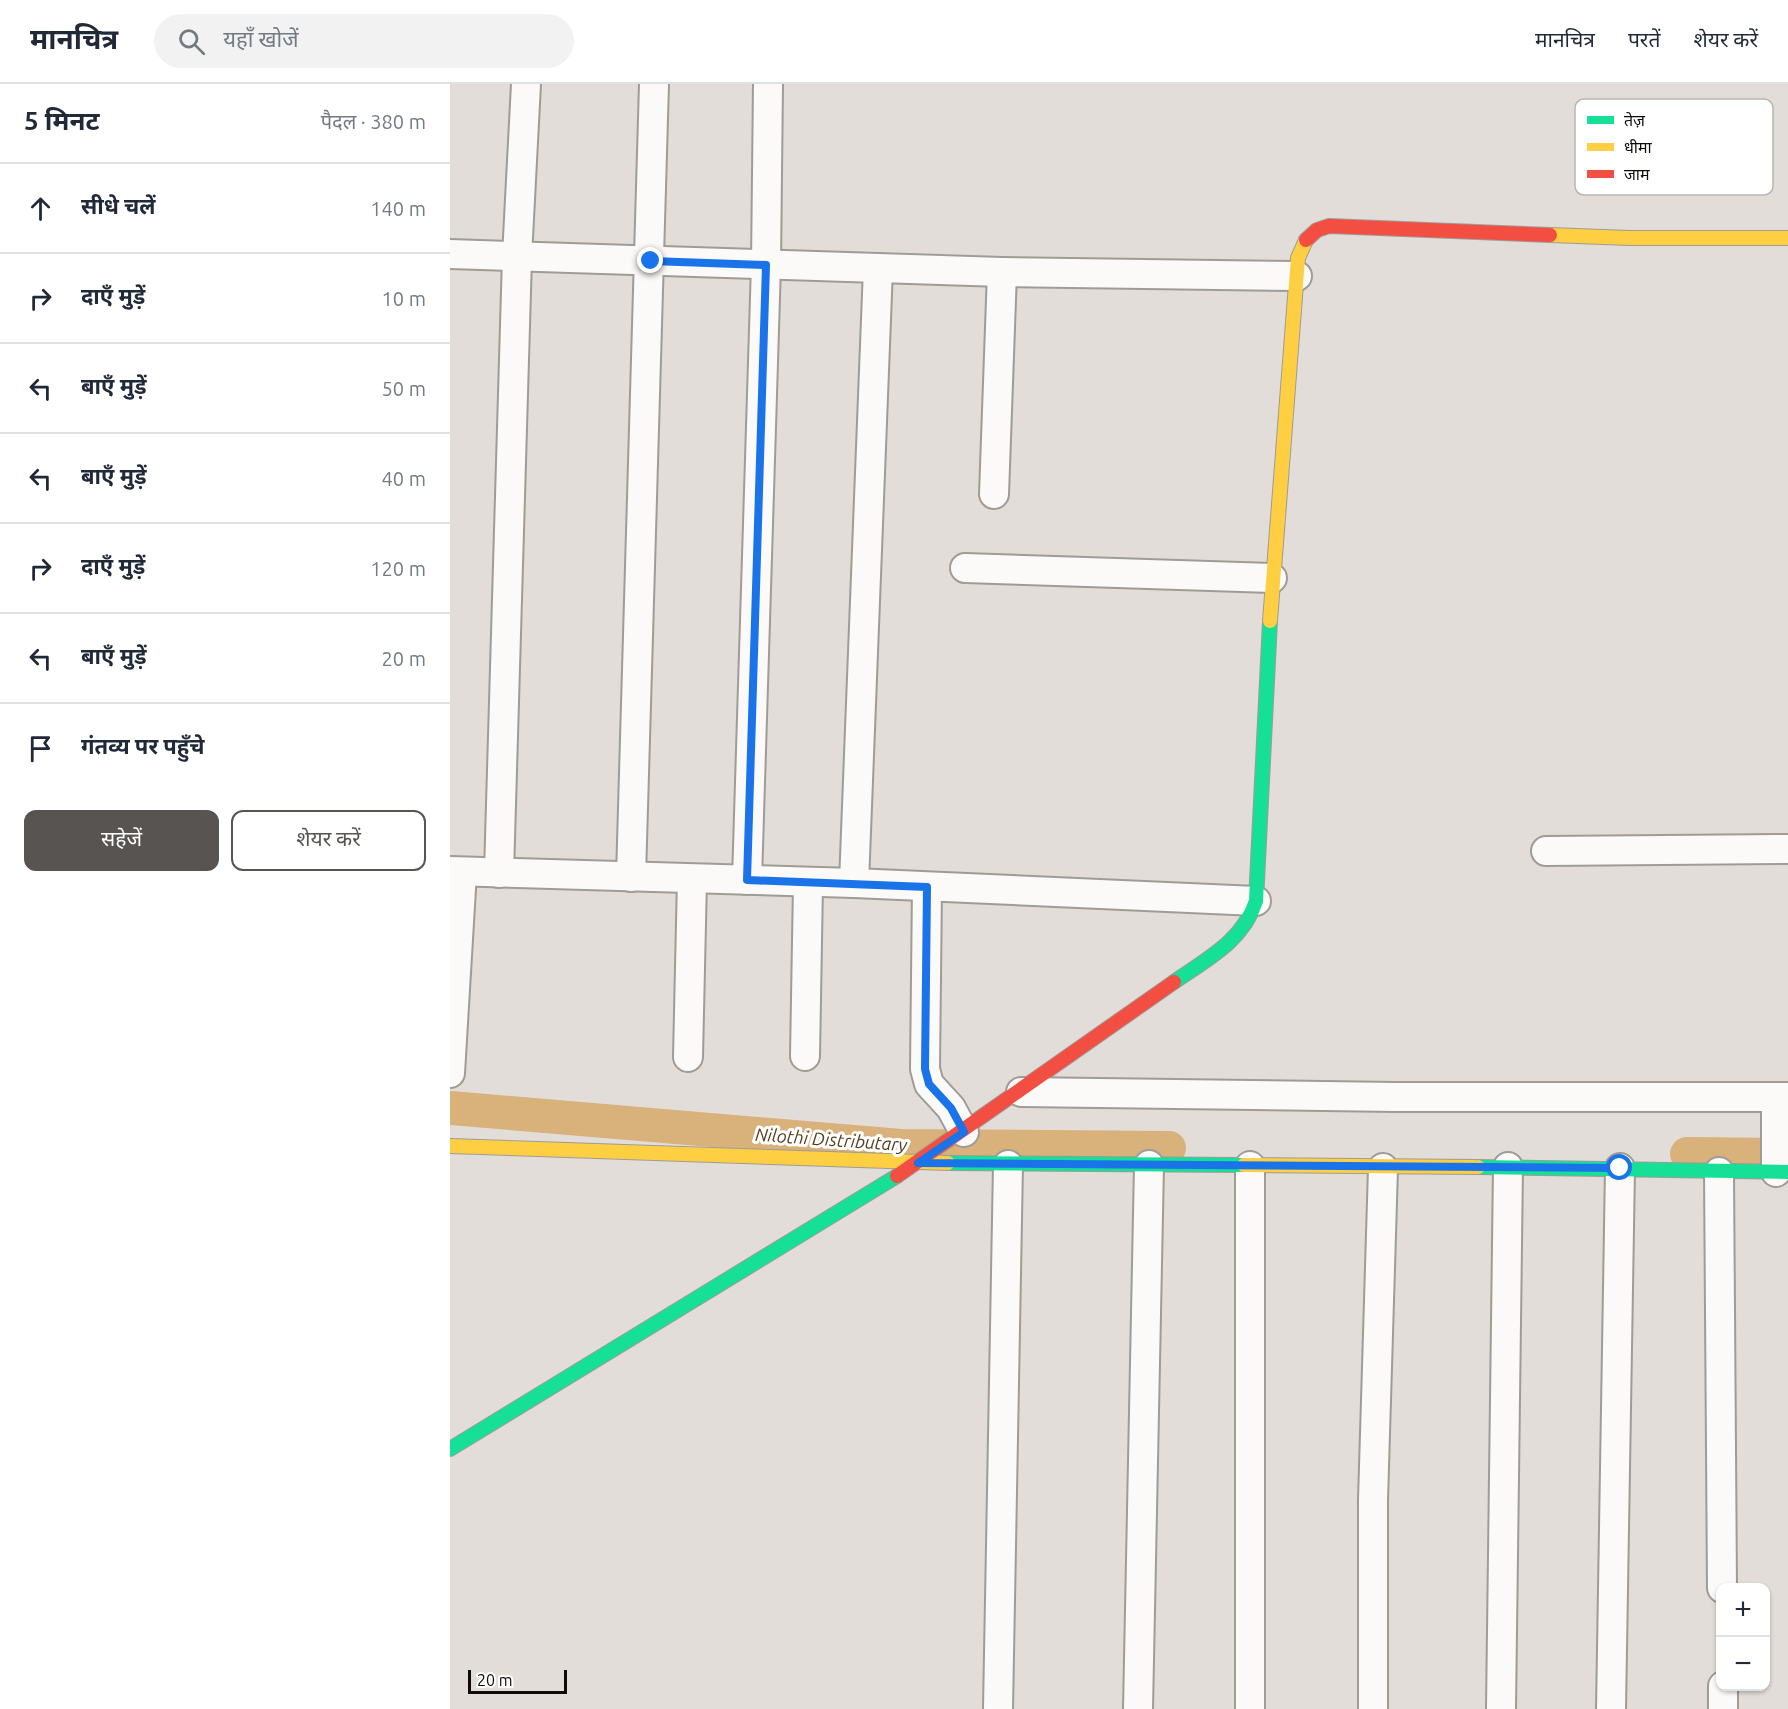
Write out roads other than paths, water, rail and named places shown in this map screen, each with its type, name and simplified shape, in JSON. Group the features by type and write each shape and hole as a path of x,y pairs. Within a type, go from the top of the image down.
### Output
{"street":[{"path":"498,873 517,257 526,84"},
{"path":"631,877 651,261 654,84"},
{"path":"747,880 766,265 768,84"},
{"path":"450,1449 919,1162 1235,939 1251,916 1256,901 1272,578 1296,276 1301,243 1316,230 1329,226 1630,238 1788,238"},
{"path":"450,254 1002,272 1296,276"},
{"path":"854,883 878,268"},
{"path":"994,494 1002,272"},
{"path":"965,568 1272,578"},
{"path":"1546,851 1788,849"},
{"path":"450,1074 456,871 808,884 854,883 1256,901"},
{"path":"688,1057 692,879"},
{"path":"805,1056 808,884"},
{"path":"927,887 925,1069 929,1084 951,1108 962,1133"},
{"path":"450,1146 1008,1165 1620,1168 1719,1172 1780,1167 1780,1102 1021,1092"},
{"path":"998,1709 1008,1165"},
{"path":"1138,1709 1149,1165"},
{"path":"1250,1167 1250,1709"},
{"path":"1501,1709 1508,1167"},
{"path":"1373,1709 1373,1500 1383,1168"},
{"path":"1611,1709 1620,1168"},
{"path":"1719,1172 1722,1583"},
{"path":"1723,1691 1723,1709"}],"waterway":[{"name":"Nilothi Distributary","path":"450,1108 901,1146 1169,1148"},
{"name":"Nilothi Distributary","path":"1687,1154 1788,1155"}]}
